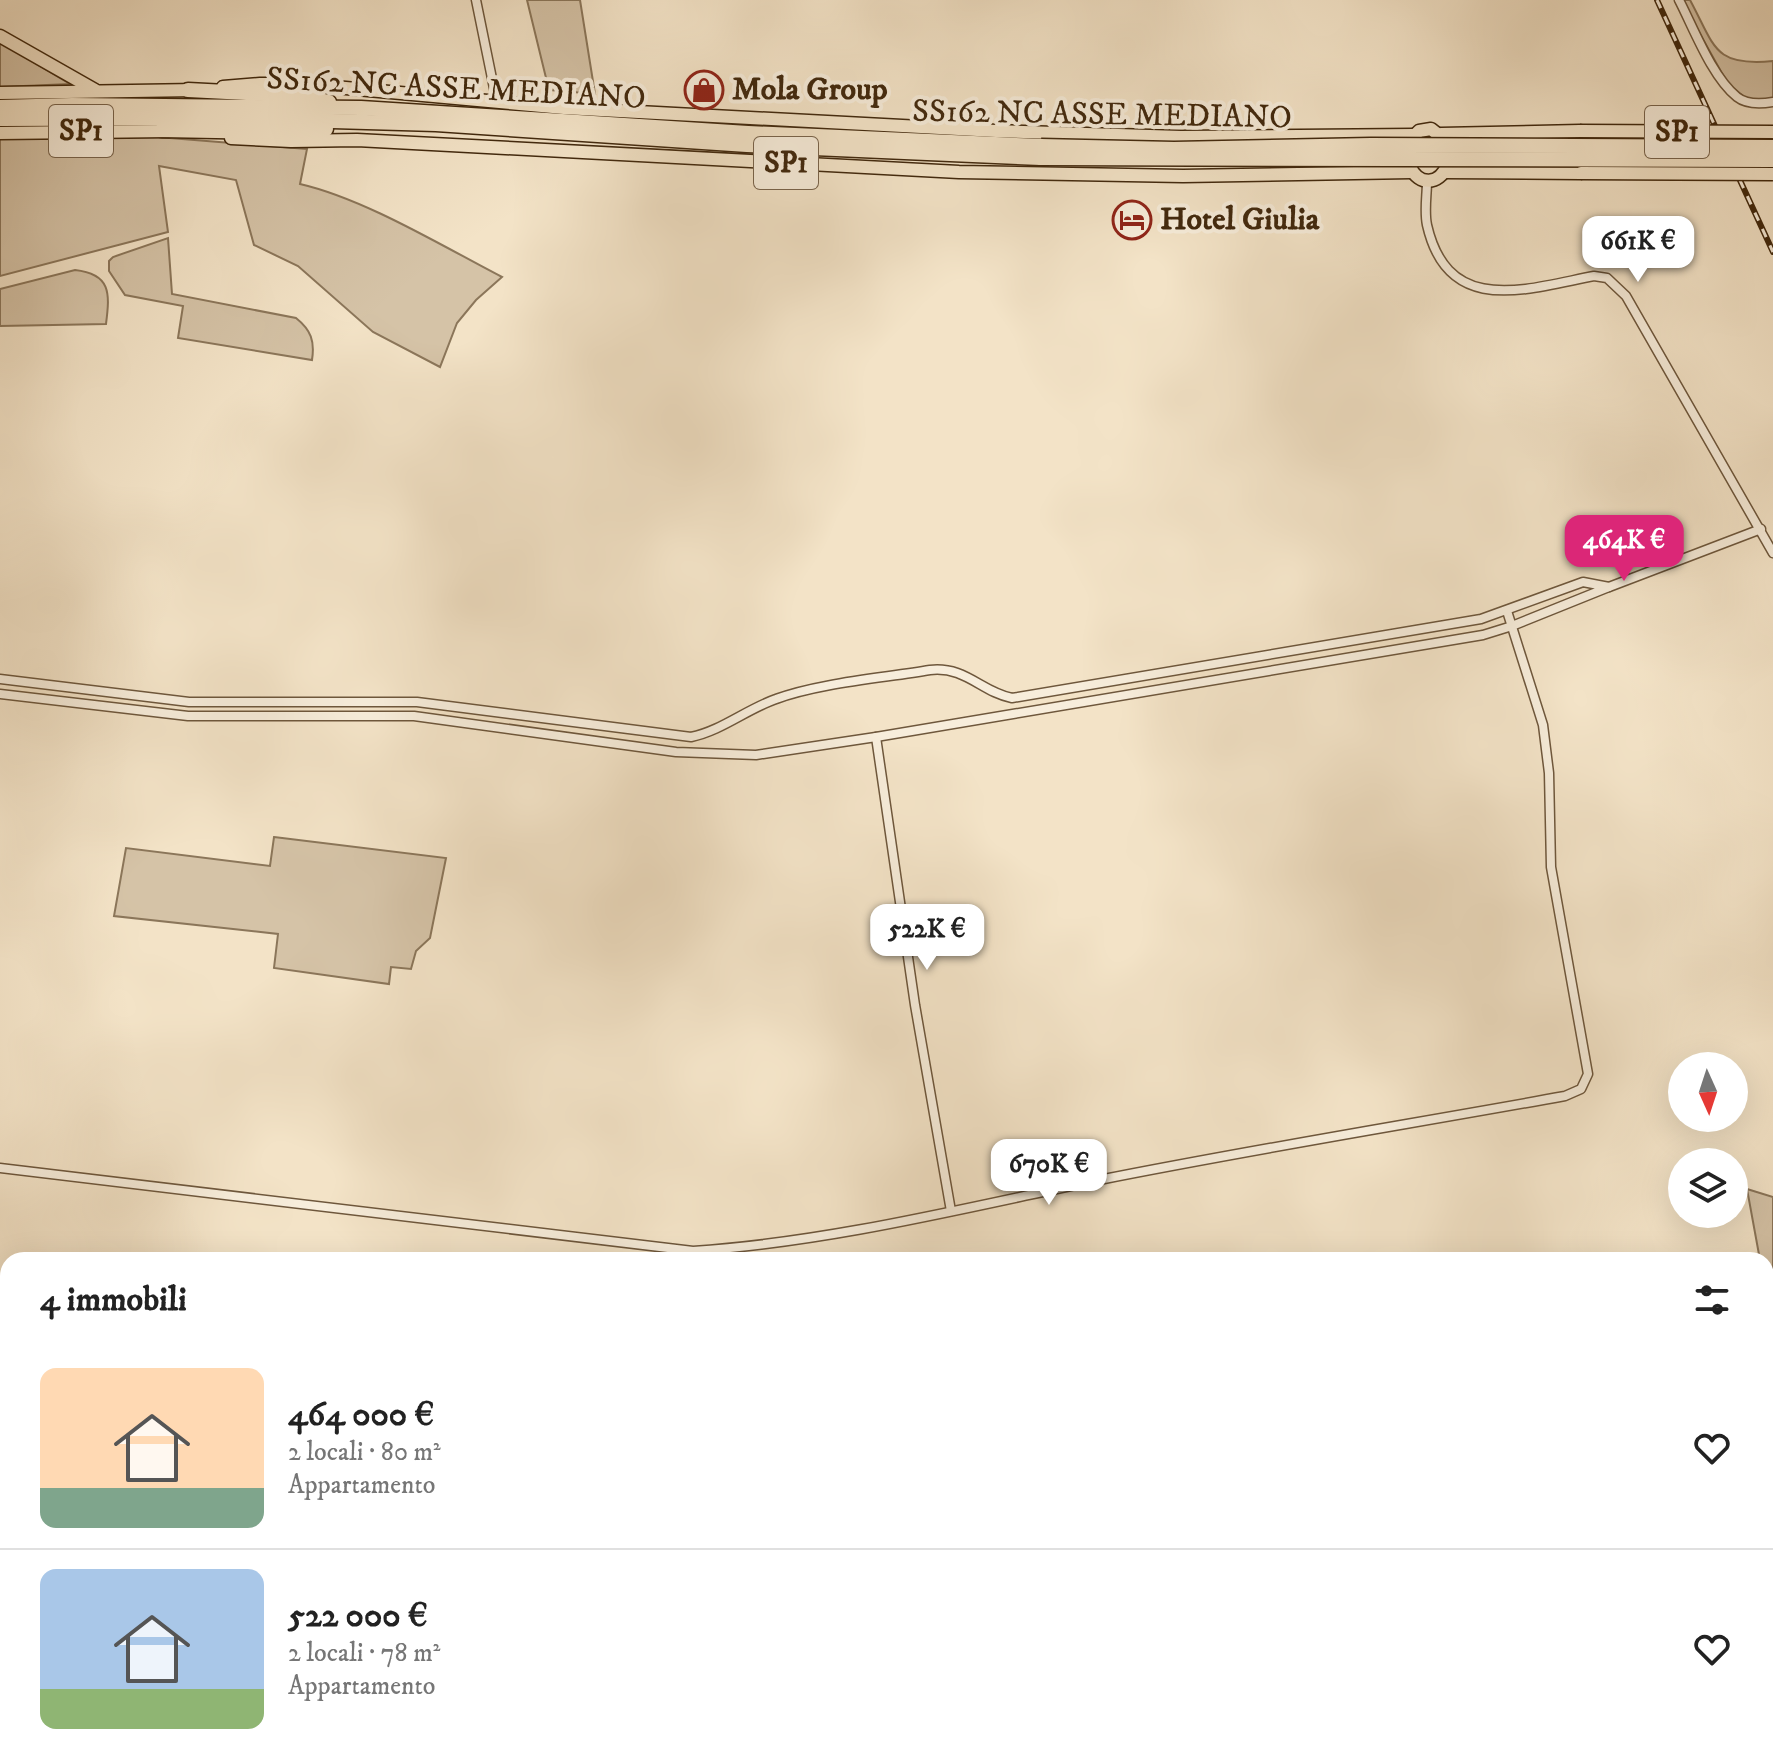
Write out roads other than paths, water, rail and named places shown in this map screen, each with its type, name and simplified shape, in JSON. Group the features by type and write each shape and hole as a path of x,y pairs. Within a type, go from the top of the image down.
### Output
{"highway":[{"path":"188,90 301,96 361,108"},
{"name":"SS162 NC ASSE MEDIANO","path":"0,107 361,108 1041,152 1371,145 1773,147"},
{"name":"SS162 NC ASSE MEDIANO","path":"0,119 232,118 436,124 747,145 1041,152 1773,160"},
{"path":"162,130 266,132 436,124"}],"main road":[{"path":"0,36 97,92"},
{"name":"SP1","path":"0,93 188,90 302,84 497,103 996,131 1181,137 1412,138 1425,129 1443,137 1580,131 1773,132"},
{"name":"SP1","path":"0,133 162,130 291,141 357,140 959,172 1183,176 1410,169 1417,178 1427,181 1435,180 1446,169 1773,174"}],"street":[{"path":"476,0 497,103"},
{"path":"1679,0 1723,83 1739,99 1761,105 1773,102"},
{"path":"1427,181 1427,222 1436,252 1452,276 1471,287 1499,292 1594,276 1607,278 1616,284 1626,296 1773,553"},
{"path":"0,694 188,716 414,716 702,755 756,755 1483,635 1761,529"},
{"path":"0,679 189,702 417,702 680,738 698,736 776,698 930,670 952,670 1012,698 1481,619 1583,582 1609,587"},
{"path":"0,1168 693,1251 739,1248 951,1211 1103,1180 1565,1096 1581,1089 1588,1074 1551,867 1549,773 1543,725 1507,611"},
{"path":"876,737 915,1005 951,1211"}],"railway":[{"path":"1657,0 1773,252"}],"place":[{"name":"Mola Group","path":"704,90"},
{"name":"Hotel Giulia","path":"1132,220"}]}
